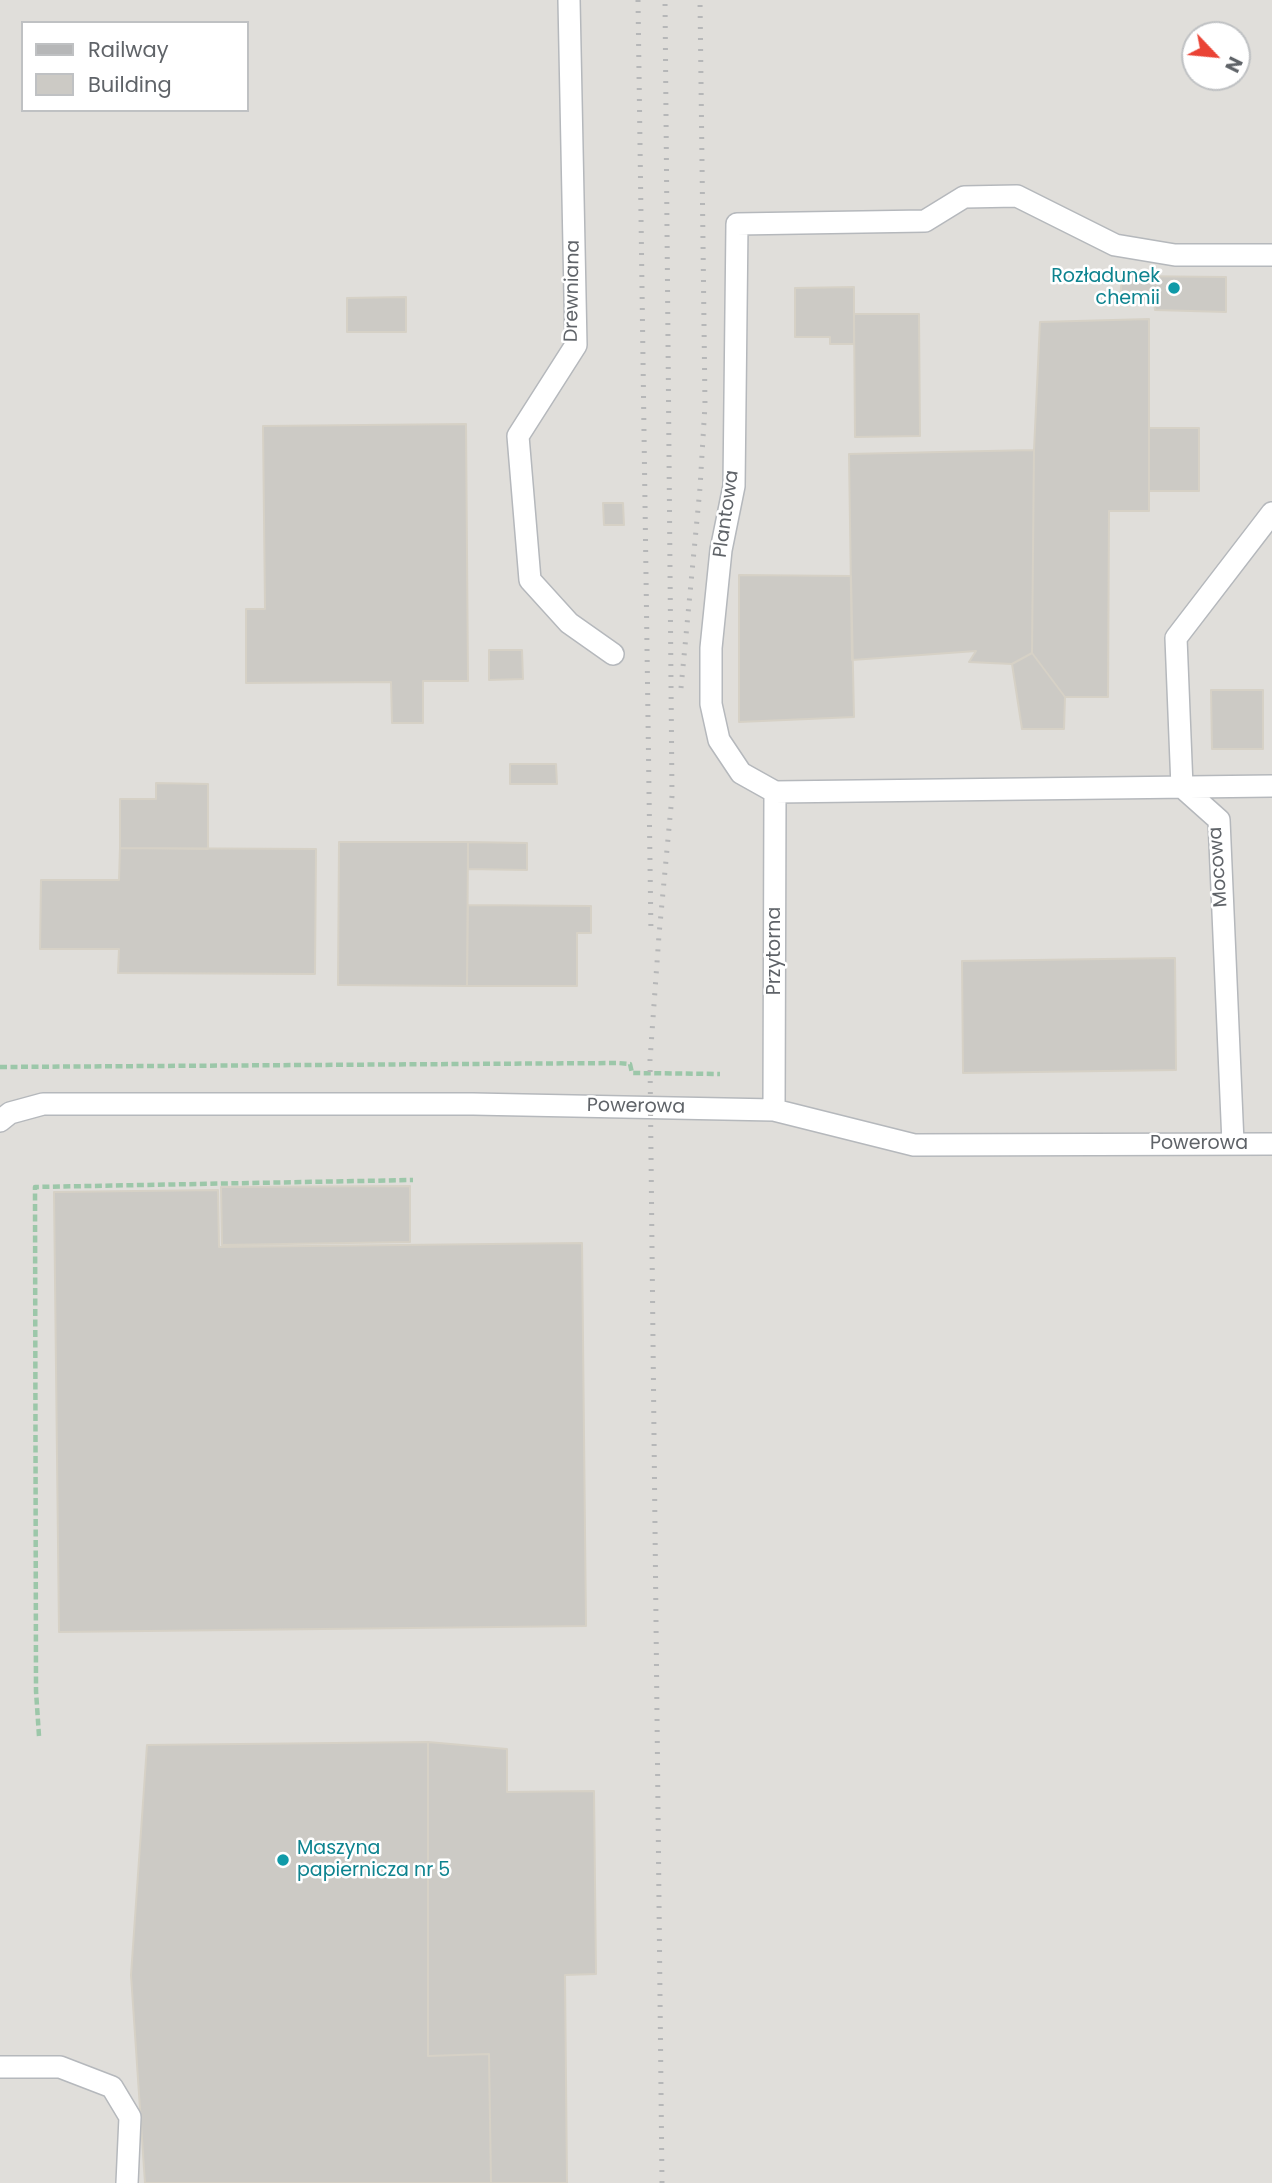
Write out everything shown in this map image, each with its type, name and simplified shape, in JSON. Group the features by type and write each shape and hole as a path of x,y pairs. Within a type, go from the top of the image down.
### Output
{"lane":[{"name":"Drewniana","path":"569,0 576,345 518,436 530,580 569,623 613,654"},
{"name":"Plantowa","path":"1272,255 1175,255 1115,246 1017,196 964,197 925,221 737,224 734,486 721,550 712,635 711,704 719,740 741,773 775,792 1272,786"},
{"path":"1182,787 1176,638 1272,513"},
{"name":"Mocowa","path":"1182,787 1219,820 1233,1143"},
{"name":"Przytorna","path":"775,792 775,1110"},
{"name":"Powerowa","path":"0,1121 10,1113 43,1104 473,1104 775,1110 914,1145 1272,1144"},
{"path":"2,2070 60,2067 111,2087 130,2117 127,2183"}],"path":[{"path":"0,1067 618,1063 630,1064 632,1073 720,1074"},
{"path":"39,1736 36,1690 35,1187 413,1180"}],"shaded area":[{"path":"0,0 1272,0 1272,2183 0,2183"}],"building":[{"name":"Rozładunek chemii","path":"1122,276 1226,277 1226,312 1155,310 1154,300 1120,299"},
{"path":"854,287 854,344 830,344 830,337 795,337 795,288"},
{"path":"406,297 406,332 347,332 347,298"},
{"path":"854,314 919,314 920,436 855,437"},
{"path":"1149,319 1149,511 1109,511 1108,697 1065,697 1032,653 1034,450 1040,322"},
{"path":"466,424 468,681 423,681 423,723 392,723 391,682 246,683 246,609 265,609 263,426"},
{"path":"1149,428 1199,428 1199,491 1149,491"},
{"path":"1034,450 1032,653 1012,664 969,662 976,651 852,660 849,454"},
{"path":"603,503 623,503 624,525 604,525"},
{"path":"739,575 851,576 854,717 739,722"},
{"path":"489,650 522,650 523,679 489,680"},
{"path":"1032,653 1065,697 1064,729 1022,729 1012,664"},
{"path":"1211,690 1263,690 1263,749 1212,749"},
{"path":"510,764 556,764 557,784 510,784"},
{"path":"156,783 208,784 208,849 120,848 120,799 156,799"},
{"path":"339,842 468,842 467,986 338,985"},
{"path":"468,842 527,843 527,870 468,869"},
{"path":"120,848 316,849 315,974 118,973 119,949 40,949 41,880 119,880"},
{"path":"468,905 591,906 591,933 577,933 577,986 467,986"},
{"path":"1175,958 1176,1070 963,1073 962,961"},
{"path":"410,1186 410,1242 222,1245 221,1187"},
{"path":"218,1190 219,1247 582,1243 586,1626 59,1632 54,1192"},
{"path":"428,1742 507,1749 507,1792 594,1791 596,1974 565,1975 567,2183 491,2183 489,2054 428,2056"},
{"name":"Maszyna papiernicza nr 5","path":"428,1742 428,2056 489,2054 491,2183 145,2183 131,1975 147,1745"}],"railway":[{"path":"638,0 651,934"},
{"path":"662,2183 650,1060 672,796 665,0"},
{"path":"681,688 705,405 700,0"}],"place":[{"name":"Rozładunek chemii","path":"1174,288"},
{"name":"Maszyna papiernicza nr 5","path":"283,1860"}]}
